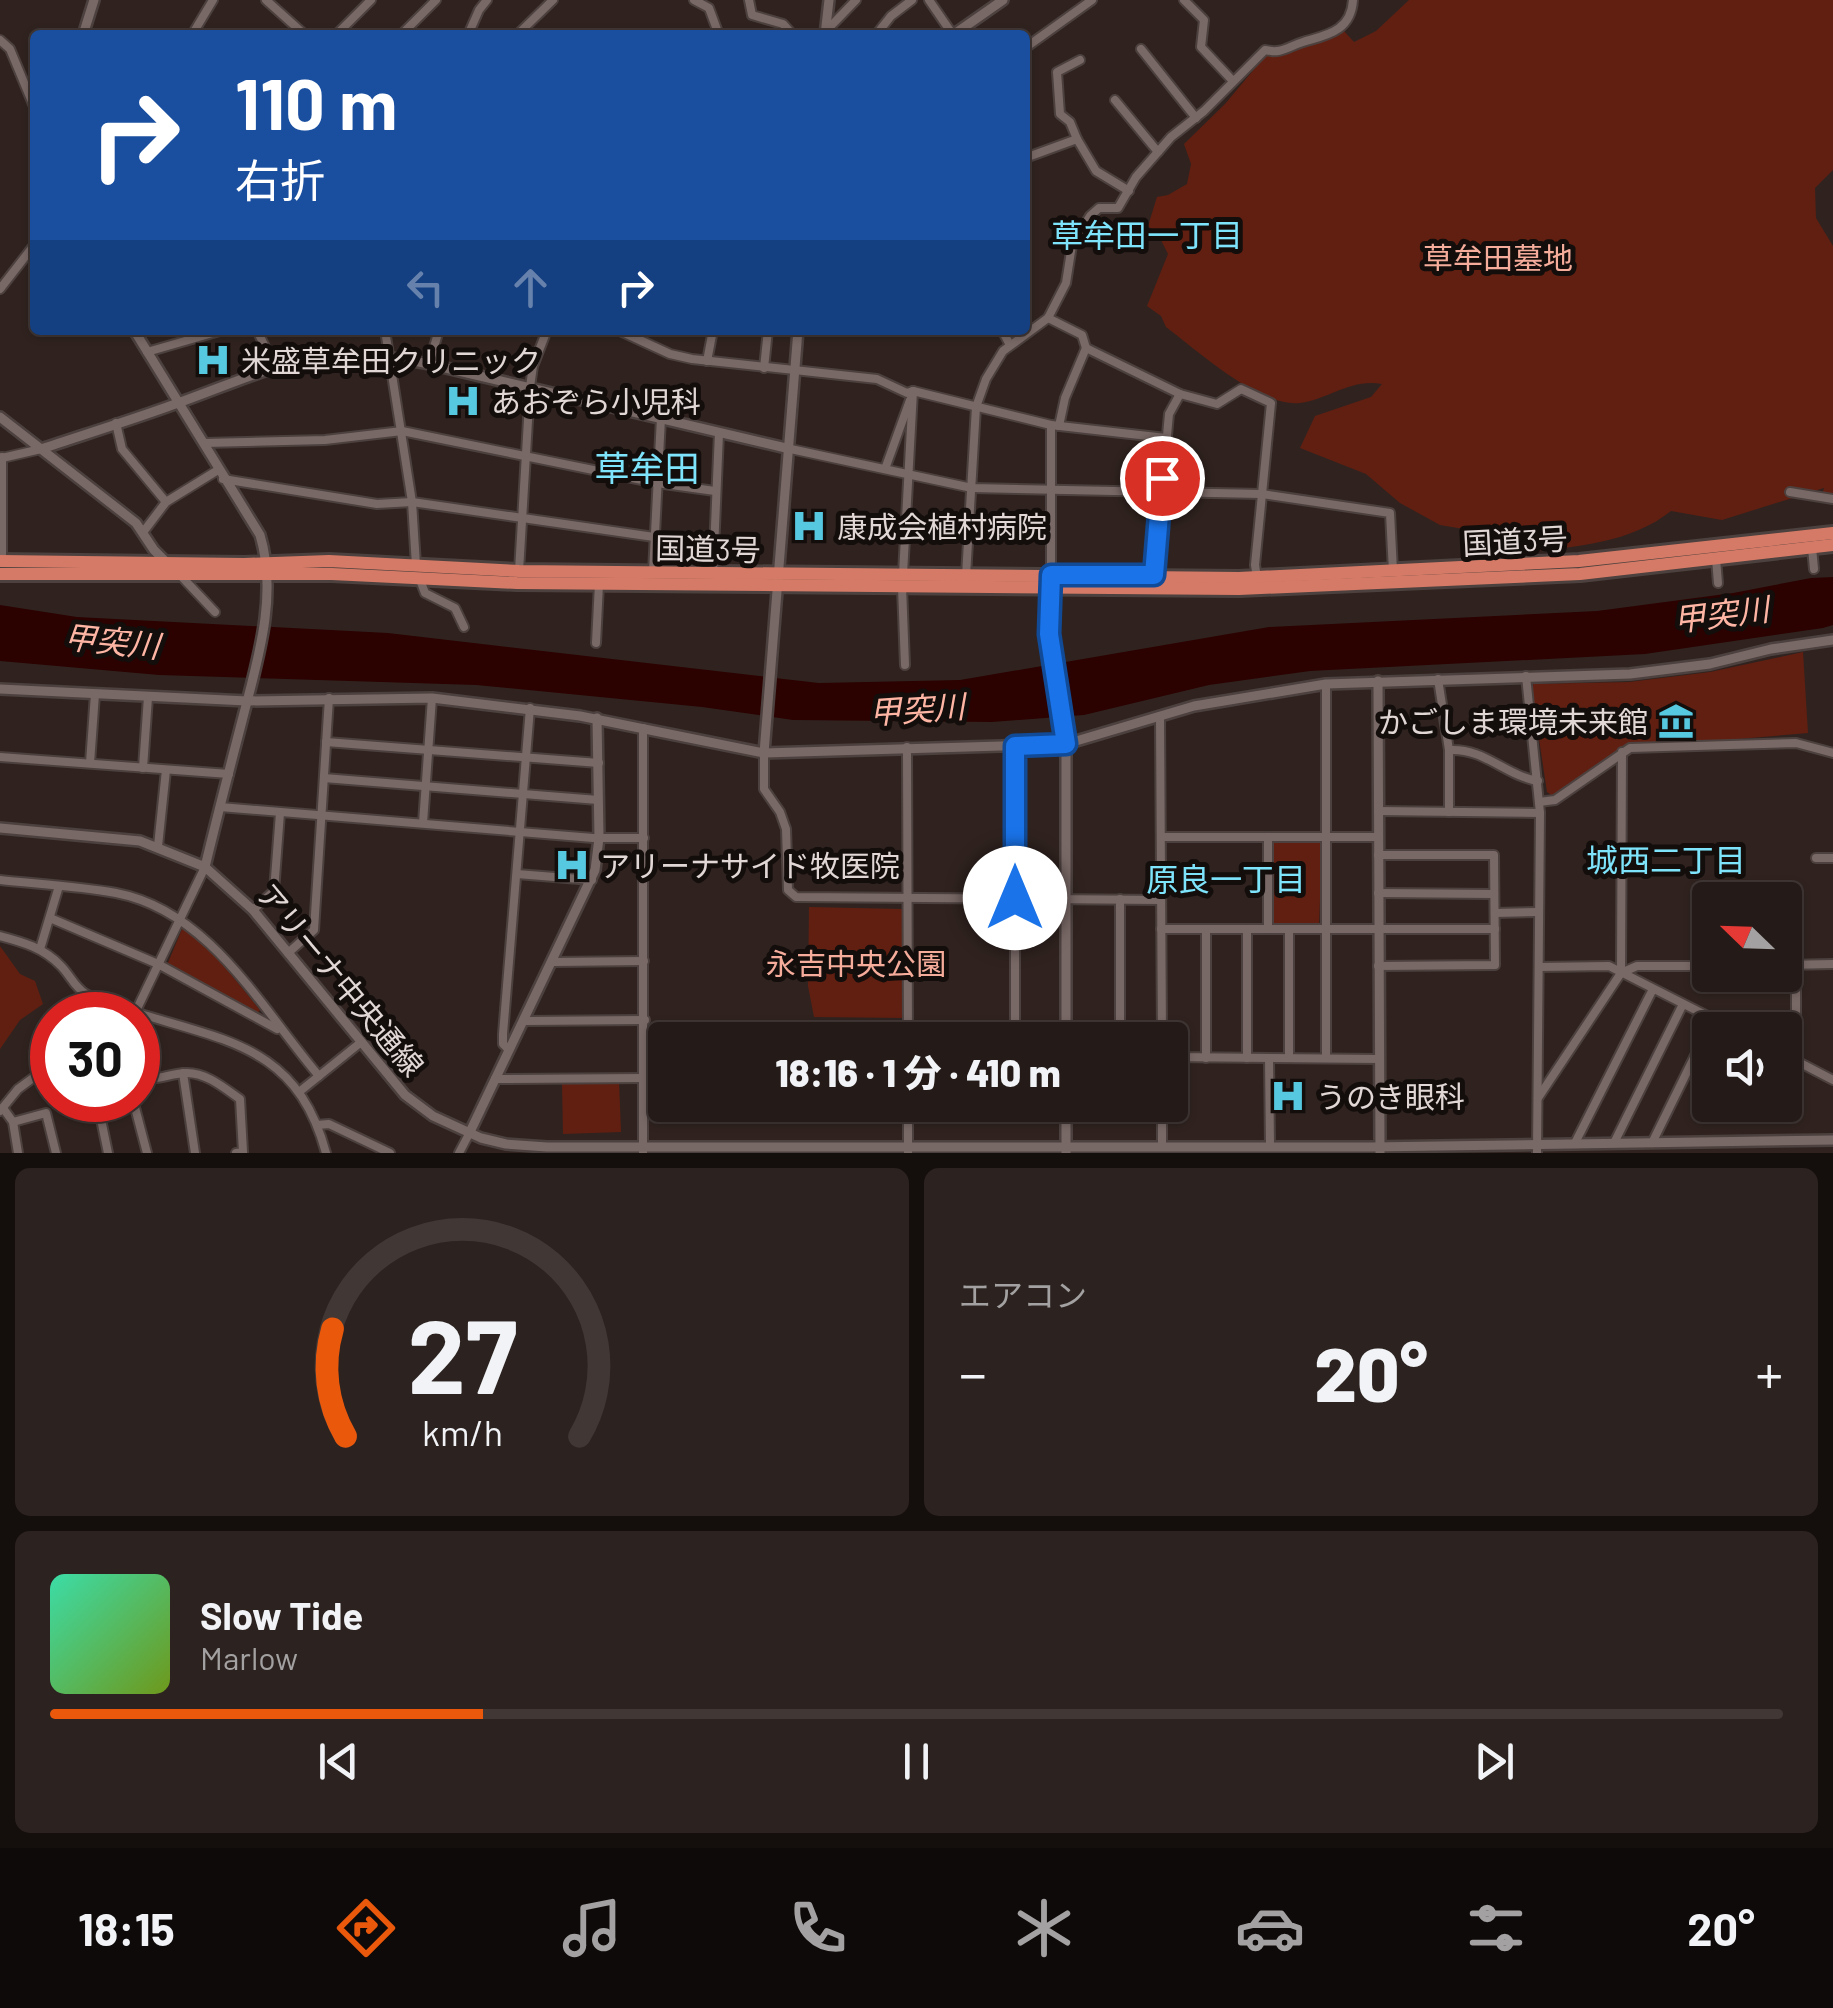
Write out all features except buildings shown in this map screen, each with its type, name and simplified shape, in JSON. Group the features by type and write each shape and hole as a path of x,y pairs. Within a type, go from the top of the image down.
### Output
{"highway":[{"name":"国道3号","path":"902,580 966,576 1050,581 1154,575 1258,582 1579,562 1833,533"},
{"name":"国道3号","path":"418,571 599,584 777,580 1258,582 1580,574 1833,546"},
{"name":"国道3号","path":"1,566 166,562 266,569 653,572 777,580"},
{"name":"国道3号","path":"1,566 181,576 266,569"}],"street":[{"path":"85,30 94,0"},
{"path":"195,30 213,0"},
{"path":"266,0 297,30"},
{"path":"341,30 371,0"},
{"path":"406,30 436,0"},
{"path":"470,30 488,0"},
{"path":"534,15 540,0"},
{"path":"521,30 553,0"},
{"path":"694,0 710,8 717,30"},
{"path":"749,0 752,16 783,24 788,30"},
{"path":"826,30 829,0"},
{"path":"829,30 856,0"},
{"path":"880,30 912,0"},
{"path":"929,0 950,30"},
{"path":"960,30 1003,0"},
{"path":"1030,44 1092,0"},
{"path":"1184,0 1204,20 1201,47 1232,80"},
{"path":"1030,331 1048,318 1066,283 1070,251 1078,233 1099,208 1118,208 1136,177 1171,137 1196,118 1265,50 1278,53 1297,43 1327,37 1351,14 1353,0"},
{"path":"0,40 10,49 30,97"},
{"path":"1142,50 1196,118"},
{"path":"1080,60 1057,72 1060,114 1070,122 1096,170 1129,191"},
{"path":"1115,100 1158,152"},
{"path":"1030,156 1077,139"},
{"path":"0,288 30,250"},
{"path":"1048,318 1082,335 1086,348 1055,426 1052,490 1051,656 1065,739 1066,1022"},
{"path":"137,335 260,536 266,569 265,612 248,701 206,866 145,992"},
{"path":"147,352 206,335"},
{"path":"259,335 274,366"},
{"path":"385,335 412,502 418,571 425,593 455,608 464,627"},
{"path":"429,364 438,335"},
{"path":"519,570 530,388 533,366 545,335"},
{"path":"627,335 670,354 792,372 877,379 907,393 1055,426 1166,438"},
{"path":"638,341 641,335"},
{"path":"707,361 712,335"},
{"path":"764,368 767,335"},
{"path":"797,335 764,749 764,789 786,829 788,890 804,899 1161,900"},
{"path":"1005,335 1010,345"},
{"path":"966,576 976,407 991,368 1024,335"},
{"path":"1086,348 1180,394 1216,404 1241,389 1270,403 1255,565 1258,582"},
{"path":"1,566 1,458 41,449 274,366 347,354 389,356 429,364 972,488 1262,494 1390,513 1393,571"},
{"path":"885,469 914,392"},
{"path":"905,665 902,580 914,392"},
{"path":"1154,575 1169,414 1180,394"},
{"path":"0,417 144,531 154,550 215,612"},
{"path":"653,572 661,418"},
{"path":"116,423 122,449 166,502"},
{"path":"204,443 325,440 402,431 658,483 716,491"},
{"path":"713,574 719,433"},
{"path":"144,531 166,502 220,474 377,504 412,502 654,537"},
{"path":"1790,492 1833,499"},
{"path":"1812,548 1814,569"},
{"path":"1716,559 1718,583"},
{"path":"596,643 599,584"},
{"path":"0,689 248,701 432,698 596,718 764,749 1015,746 1065,739 1230,699 1326,684 1646,672 1833,640"},
{"path":"1526,676 1540,813 1537,1148"},
{"path":"1438,678 1449,750 1449,812"},
{"path":"1378,681 1380,1150"},
{"path":"1326,684 1326,1058"},
{"path":"90,763 95,694"},
{"path":"144,768 148,697"},
{"path":"288,953 314,930 329,698"},
{"path":"424,824 432,698"},
{"path":"509,1050 503,1044 503,1034 530,708"},
{"path":"1160,716 1162,1022"},
{"path":"460,1153 592,880 599,838 596,718"},
{"path":"643,728 643,1150"},
{"path":"326,742 598,764"},
{"path":"1539,802 1555,800 1630,748 1796,742 1833,752"},
{"path":"1015,746 1015,1022"},
{"path":"907,748 908,1022"},
{"path":"1449,750 1469,749 1522,778 1538,781"},
{"path":"1621,973 1622,752"},
{"path":"0,756 229,774"},
{"path":"158,846 166,770"},
{"path":"324,778 598,800"},
{"path":"220,807 599,838 644,838"},
{"path":"1378,811 1540,813"},
{"path":"253,910 274,891 280,812"},
{"name":"アリーナ中央通線","path":"0,828 120,838 158,846 206,866 253,910 405,1095 432,1116 469,1134 506,1144 547,1150 1066,1150 1162,1146 1380,1150 1833,1140"},
{"path":"1161,837 1378,837"},
{"path":"1268,837 1268,930"},
{"path":"1378,855 1494,855 1495,965 1378,966"},
{"path":"1816,858 1833,858"},
{"path":"517,874 592,880"},
{"path":"0,880 117,893 181,918 216,949 319,1076"},
{"path":"40,949 58,886"},
{"path":"1378,893 1494,894"},
{"path":"1120,900 1120,1022"},
{"path":"1494,912 1539,912"},
{"path":"50,918 158,964 281,1031"},
{"path":"1161,929 1494,929"},
{"path":"1206,930 1206,1058"},
{"path":"1247,930 1247,1058"},
{"path":"1289,930 1289,1058"},
{"path":"0,936 40,949 64,968 81,992"},
{"path":"552,962 644,961"},
{"path":"1802,965 1833,964"},
{"path":"1539,967 1608,966 1699,1012"},
{"path":"1538,1098 1621,973 1637,966 1692,966"},
{"path":"1574,1143 1653,989"},
{"path":"1614,1143 1684,1004"},
{"path":"524,1020 645,1020"},
{"path":"160,1022 257,1054 282,1072 318,1125 326,1153"},
{"path":"299,1092 360,1043"},
{"path":"1188,1058 1379,1059"},
{"path":"1268,1058 1270,1146"},
{"path":"1652,1143 1692,1060"},
{"path":"1802,1063 1833,1080"},
{"path":"183,1073 196,1153"},
{"path":"160,1080 183,1073 212,1080 240,1098 243,1152 236,1153"},
{"path":"495,1078 645,1078"},
{"path":"18,1153 13,1122 2,1109 30,1080"},
{"path":"13,1122 46,1113 56,1153"},
{"path":"102,1122 108,1153"},
{"path":"139,1122 147,1153"},
{"path":"908,1122 908,1150"},
{"path":"1066,1122 1066,1150"},
{"path":"1162,1122 1162,1146"},
{"path":"318,1125 328,1124 390,1153"}],"green space":[{"name":"草牟田墓地","path":"1409,0 1833,0 1833,170 1815,188 1816,218 1833,246 1833,494 1823,492 1824,488 1722,520 1671,511 1651,524 1606,541 1484,556 1482,532 1440,525 1400,503 1366,474 1300,448 1315,416 1371,397 1382,384 1360,384 1311,401 1284,402 1248,387 1211,362 1166,327 1161,316 1147,306 1168,254 1159,236 1148,226 1157,197 1187,184 1191,164 1184,144 1225,104 1266,55 1344,31 1354,42 1376,31"},
{"path":"1803,652 1808,733 1620,749 1554,797 1547,792 1531,686 1534,684 1629,682 1710,672"},
{"path":"1273,840 1319,841 1322,845 1319,925 1270,922"},
{"name":"永吉中央公園","path":"809,907 902,909 904,1018 814,1017 808,986"},
{"path":"186,927 211,950 260,1010 256,1015 167,965"},
{"path":"0,946 20,974 35,981 39,992 30,992 30,1013 20,1020 0,1049"},
{"path":"619,1081 621,1132 563,1134 562,1082"}],"water":[{"name":"甲突川","path":"1833,577 1833,625 1823,628 1645,654 1310,671 1209,685 1084,715 992,722 793,720 476,685 159,675 0,661 0,605 77,617 388,633 819,683 960,680 1269,627 1597,611"}],"place":[{"name":"米盛草牟田クリニック","path":"213,360"},
{"name":"あおぞら小児科","path":"463,401"},
{"name":"康成会植村病院","path":"809,526"},
{"name":"かごしま環境未来館","path":"1676,721"},
{"name":"アリーナサイド牧医院","path":"572,865"},
{"name":"うのき眼科","path":"1288,1096"}],"district":[{"name":"草牟田一丁目","path":"1147,234"},
{"name":"草牟田","path":"647,467"},
{"name":"城西二丁目","path":"1666,859"},
{"name":"原良一丁目","path":"1226,878"}],"route":[{"path":"1015,898 1015,746 1066,744 1049,634 1051,575 1154,575 1162,478"}]}
